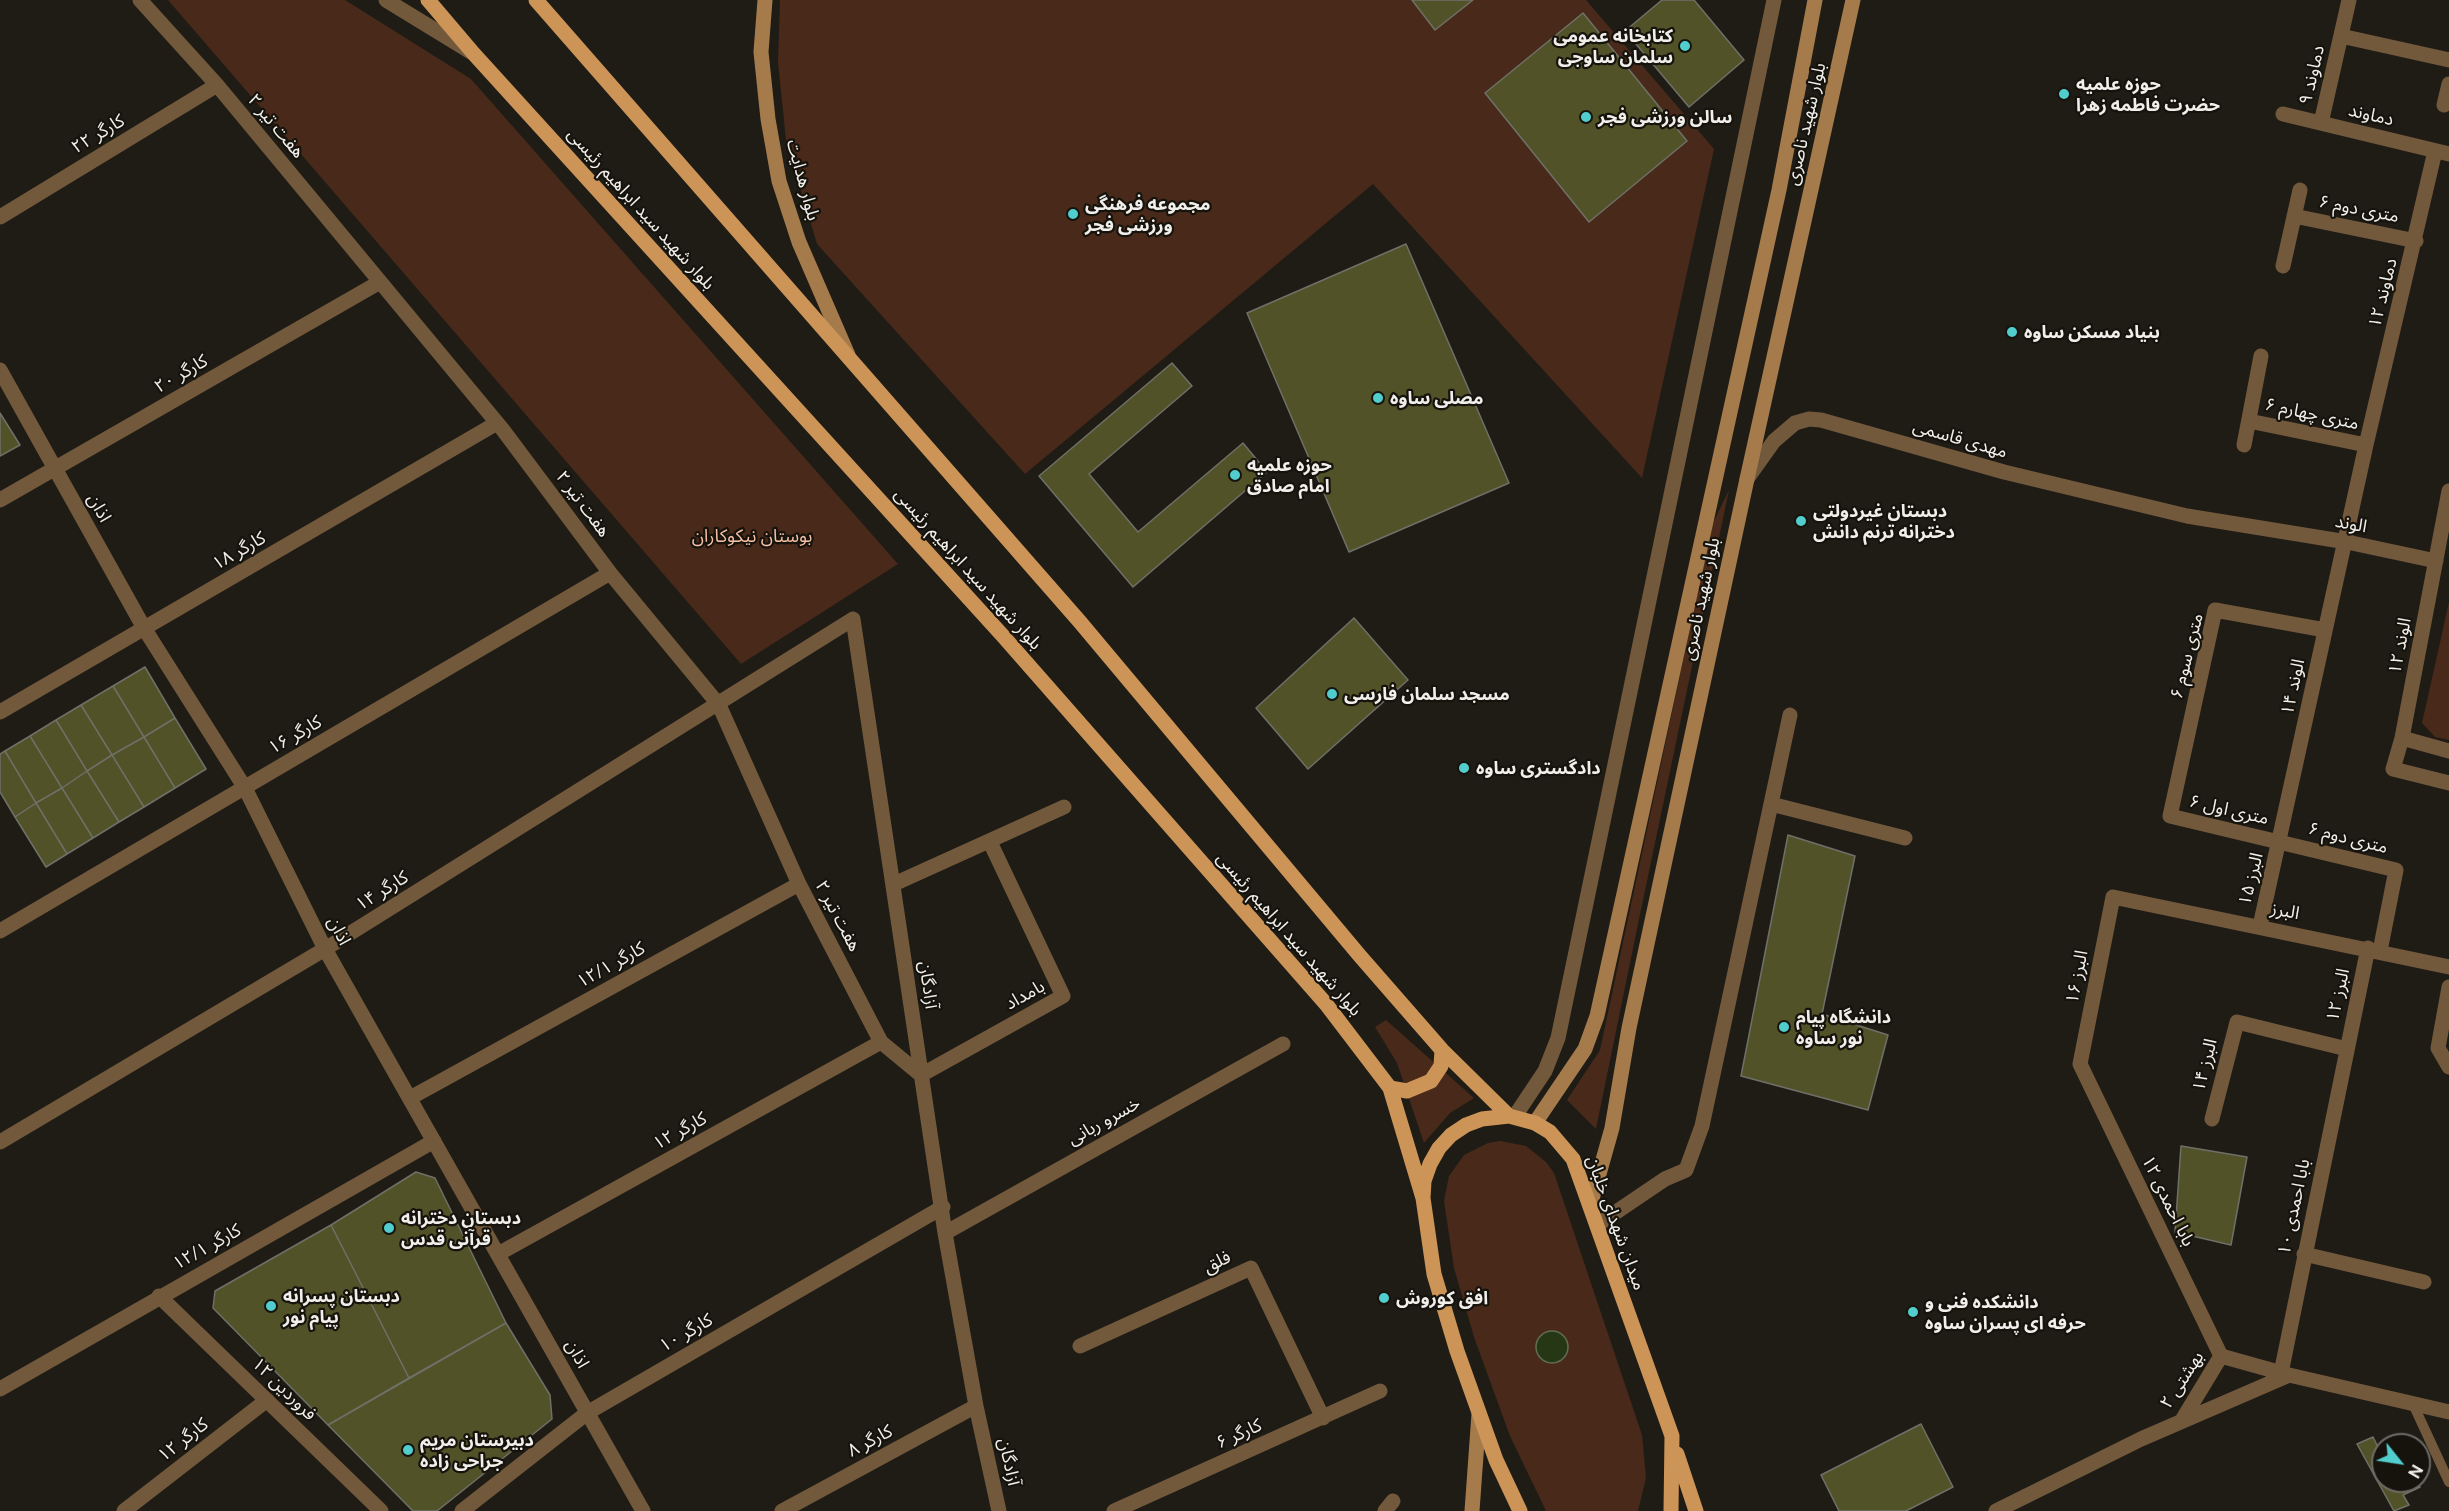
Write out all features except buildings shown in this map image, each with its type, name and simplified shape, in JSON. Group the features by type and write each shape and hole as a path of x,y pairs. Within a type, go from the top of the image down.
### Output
{"main road":[{"name":"بلوار شهید سید ابراهیم رئیسی","path":"428,0 474,54 1003,636 1326,1004 1390,1088 1423,1198"},
{"path":"536,0 1080,622 1442,1050 1512,1116"},
{"name":"بلوار هدایت","path":"765,0 761,52 768,119 779,181 799,242 851,360"},
{"name":"بلوار شهید ناصری","path":"1535,1123 1586,1049 1597,1016 1779,190 1815,0"},
{"name":"بلوار شهید ناصری","path":"1590,1206 1612,1128 1629,1028 1853,0"},
{"path":"1390,1088 1407,1091 1431,1081 1441,1066 1442,1050"},
{"name":"میدان شهدای خلبان","path":"1520,1511 1496,1460 1479,1414 1434,1274 1423,1198 1424,1181 1430,1164 1439,1148 1451,1135 1482,1119 1512,1116 1535,1123 1563,1144 1573,1159 1672,1436 1671,1511"},
{"path":"1472,1511 1479,1414"},
{"path":"1672,1436 1696,1511"}],"street":[{"name":"هفت تیر ۲","path":"140,0 216,85 497,423 610,573 719,705 799,884 881,1042 921,1076"},
{"path":"386,0 474,54"},
{"path":"1512,1116 1545,1071 1558,1038 1774,0"},
{"name":"دماوند ۹","path":"2321,123 2349,0"},
{"path":"2341,36 2449,60"},
{"path":"2444,105 2449,84"},
{"name":"کارگر ۲۲","path":"0,217 216,85"},
{"name":"دماوند","path":"2283,114 2442,152"},
{"name":"دماوند ۱۲","path":"2347,542 2366,445 2416,241 2442,152"},
{"path":"2283,266 2301,190"},
{"name":"۶ متری دوم","path":"2294,216 2416,241"},
{"name":"کارگر ۲۰","path":"0,500 380,282"},
{"path":"2244,445 2260,356"},
{"name":"اذان","path":"0,370 144,628 245,788 325,949 643,1511"},
{"name":"مهدی قاسمی","path":"1747,479 1774,441 1796,423 1815,420 2004,472 2187,516"},
{"name":"۶ متری چهارم","path":"2249,421 2366,445"},
{"name":"کارگر ۱۸","path":"0,712 497,423"},
{"path":"2436,561 2449,491"},
{"name":"الوند","path":"2187,516 2347,542 2436,561"},
{"name":"الوند ۱۴","path":"2280,841 2325,630 2347,542"},
{"name":"الوند ۱۲","path":"2436,561 2402,738 2393,769 2449,783"},
{"name":"کارگر ۱۶","path":"0,931 610,573"},
{"name":"۶ متری سوم","path":"2170,816 2215,610 2325,630"},
{"name":"آزادگان","path":"719,705 853,619 945,1233 976,1406 999,1511"},
{"name":"کارگر ۱۴","path":"0,1142 325,949 719,705"},
{"path":"1597,1225 1665,1179 1686,1170 1702,1126 1790,715"},
{"path":"2402,738 2449,751"},
{"path":"1771,804 1905,838"},
{"path":"894,884 1064,807"},
{"name":"۶ متری اول","path":"2170,816 2280,841"},
{"name":"۶ متری دوم","path":"2280,841 2396,870 2374,949"},
{"name":"البرز ۱۵","path":"2260,926 2280,841"},
{"name":"بامداد","path":"921,1076 1063,996 990,842"},
{"name":"کارگر ۱۲/۱","path":"410,1098 799,884"},
{"name":"البرز","path":"2113,897 2374,949 2449,967"},
{"name":"البرز ۱۶","path":"2080,1064 2113,897"},
{"name":"البرز ۱۲","path":"2347,1049 2374,949"},
{"path":"2449,987 2438,1048 2449,1066"},
{"name":"البرز ۱۴","path":"2212,1119 2237,1022 2347,1049"},
{"name":"کارگر ۱۲","path":"498,1254 881,1042"},
{"name":"خسرو ربانی","path":"945,1233 1282,1044"},
{"name":"بابا احمدی ۱۰","path":"2285,1374 2304,1254 2347,1049"},
{"name":"بابا احمدی ۱۲","path":"2080,1064 2221,1356"},
{"name":"کارگر ۱۲/۱","path":"0,1389 159,1296 434,1141"},
{"name":"کارگر ۱۰","path":"462,1511 587,1413 943,1208"},
{"path":"2304,1254 2424,1282"},
{"name":"فلق","path":"1080,1346 1251,1268 1323,1418"},
{"name":"۱۲ فروردین","path":"159,1296 381,1511"},
{"name":"بهشتی ۲","path":"1996,1511 2141,1439 2181,1422 2221,1356 2285,1374 2449,1412"},
{"path":"2181,1422 2285,1374"},
{"name":"کارگر ۶","path":"1114,1511 1380,1391"},
{"name":"کارگر ۱۲","path":"124,1511 267,1400"},
{"name":"کارگر ۸","path":"782,1511 976,1406"}],"lane":[{"path":"2413,1404 2449,1482"}],"green space":[{"name":"بوستان نیکوکاران","path":"168,0 345,0 471,79 898,564 741,664"},
{"name":"مجموعه فرهنگی ورزشی فجر","path":"780,0 1586,0 1714,149 1642,478 1373,184 1025,474 817,244 786,140 778,62"},
{"path":"1729,490 1596,1129 1567,1100 1600,1050 1712,525"},
{"path":"2449,602 2449,740 2435,737 2422,723"},
{"path":"1386,1020 1474,1098 1450,1113 1424,1143 1397,1063 1375,1027"},
{"path":"1500,1141 1526,1146 1546,1162 1554,1173 1642,1435 1646,1478 1638,1511 1546,1511 1510,1436 1474,1337 1454,1268 1444,1201 1449,1176 1464,1155 1488,1143"}],"shaded area":[{"path":"1552,1331 1563,1336 1568,1347 1563,1358 1552,1363 1541,1358 1536,1347 1541,1336"}],"place":[{"name":"کتابخانه عمومی سلمان ساوجی","path":"1685,46"},
{"name":"حوزه علمیه حضرت فاطمه زهرا","path":"2064,94"},
{"name":"سالن ورزشی فجر","path":"1586,117"},
{"name":"مجموعه فرهنگی ورزشی فجر","path":"1073,214"},
{"name":"بنیاد مسکن ساوه","path":"2012,332"},
{"name":"مصلی ساوه","path":"1378,398"},
{"name":"حوزه علمیه امام صادق","path":"1235,475"},
{"name":"دبستان غیردولتی دخترانه ترنم دانش","path":"1801,521"},
{"name":"مسجد سلمان فارسی","path":"1332,694"},
{"name":"دادگستری ساوه","path":"1464,768"},
{"name":"دانشگاه پیام نور ساوه","path":"1784,1027"},
{"name":"دبستان دخترانه قرآنی قدس","path":"389,1228"},
{"name":"افق کوروش","path":"1384,1298"},
{"name":"دبستان پسرانه پیام نور","path":"271,1306"},
{"name":"دانشکده فنی و حرفه ای پسران ساوه","path":"1913,1312"},
{"name":"دبیرستان مریم جراحی زاده","path":"408,1450"}]}
